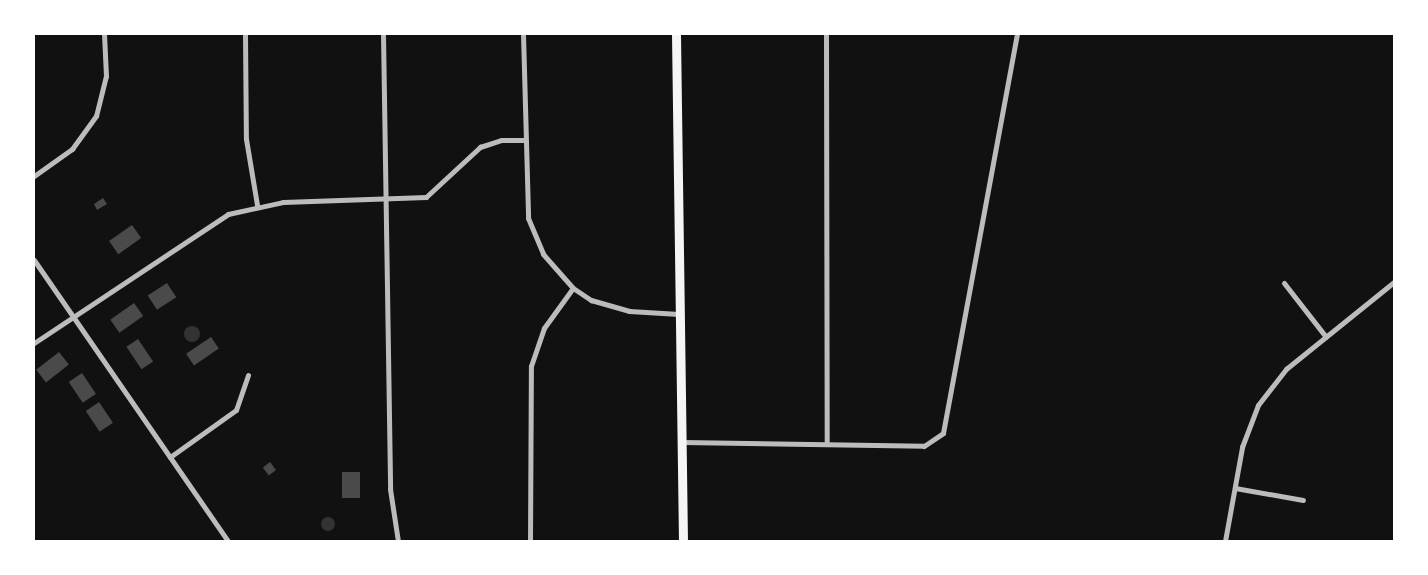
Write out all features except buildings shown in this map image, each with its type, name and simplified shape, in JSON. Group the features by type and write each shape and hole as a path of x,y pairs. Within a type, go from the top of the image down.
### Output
{"main road":[{"path":"676,34 683,541"}],"street":[{"path":"34,176 72,149 96,116 106,76 104,34"},
{"path":"245,34 246,139 257,205"},
{"path":"384,34 390,489 398,541"},
{"path":"523,34 524,140 533,232 543,254 573,288 605,305 679,314"},
{"path":"826,34 827,444"},
{"path":"682,442 924,446 936,441 946,422 1017,34"},
{"path":"34,343 211,222 257,205 426,197 480,147 524,140"},
{"path":"34,260 228,541"},
{"path":"1225,541 1247,427 1258,405 1286,369 1394,282"},
{"path":"1284,283 1326,337"},
{"path":"530,541 531,366 544,328 573,288"},
{"path":"170,457 236,410 248,375"},
{"path":"1234,488 1303,500"}],"shaded area":[{"path":"192,326 200,334 192,342 184,334"},
{"path":"325,517 331,517 335,524 331,531 325,531 321,527 321,521"}]}
